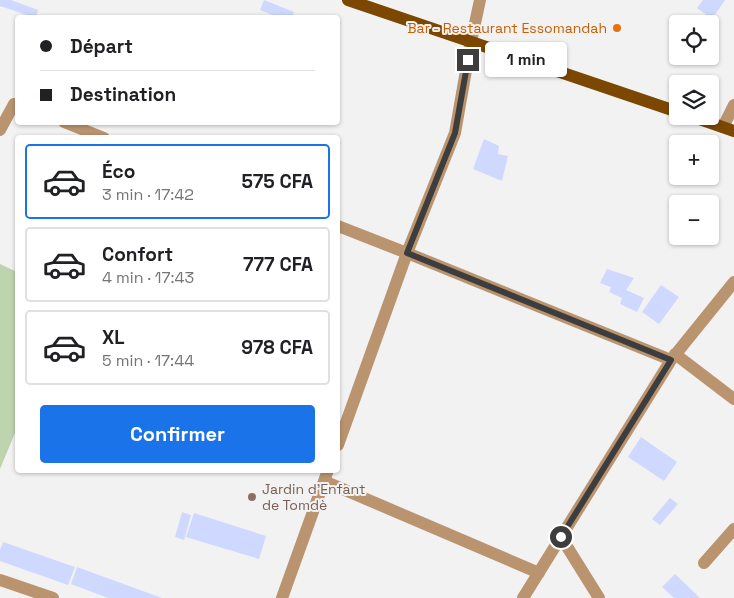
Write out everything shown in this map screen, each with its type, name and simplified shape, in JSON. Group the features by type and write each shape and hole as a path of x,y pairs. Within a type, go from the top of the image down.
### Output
{"main road":[{"path":"348,0 669,109"}],"street":[{"path":"340,438 407,253 455,133 480,0"},
{"path":"0,102 15,104"},
{"path":"729,129 734,105"},
{"path":"0,130 15,106"},
{"path":"72,125 96,135"},
{"path":"340,227 673,357 734,399"},
{"path":"523,598 673,357 734,282"},
{"path":"282,598 326,475 539,573"},
{"path":"704,563 734,529"},
{"path":"561,537 599,598"},
{"path":"0,580 53,598"}],"green space":[{"path":"0,264 15,271 15,433 0,469"}],"building":[{"path":"0,0 11,0 38,10 37,15 27,15 0,6"},
{"path":"264,0 294,12 293,15 272,15 260,10"},
{"path":"703,0 725,0 715,15 707,15 697,8"},
{"path":"484,139 499,146 498,154 508,156 502,181 473,169"},
{"path":"607,269 634,278 626,290 644,298 637,312 620,304 622,298 609,292 611,287 600,283"},
{"path":"661,285 679,297 659,324 642,312"},
{"path":"641,437 677,462 664,481 628,457"},
{"path":"670,498 678,504 660,525 652,519"},
{"path":"182,512 191,515 184,540 175,537"},
{"path":"194,513 266,536 259,559 186,537"},
{"path":"3,542 75,567 68,585 0,561 0,550"},
{"path":"77,567 162,598 108,598 71,584"},
{"path":"675,574 700,598 674,598 662,587"}],"place":[{"name":"Bar - Restaurant Essomandah","path":"617,28"},
{"name":"Jardin d'Enfant de Tomdè","path":"252,497"}],"route":[{"path":"468,60 455,133 407,253 671,360 561,537"}]}
